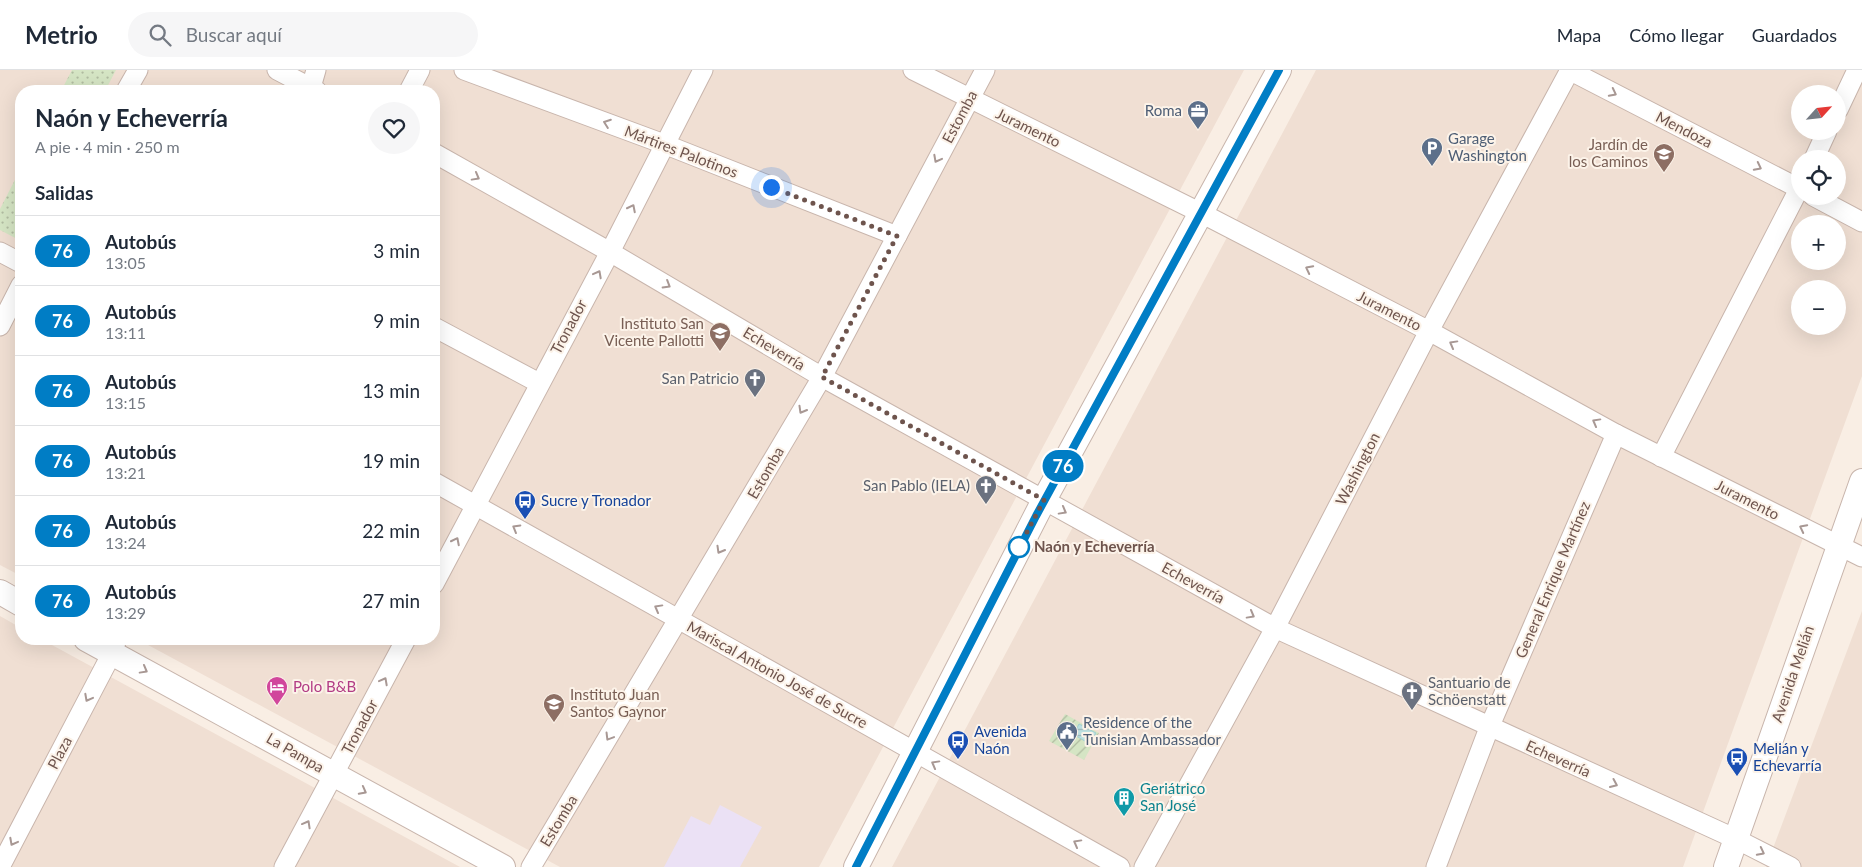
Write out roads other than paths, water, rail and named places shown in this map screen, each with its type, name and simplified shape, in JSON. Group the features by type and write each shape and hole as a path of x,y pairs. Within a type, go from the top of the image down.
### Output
{"street":[{"path":"129,85 138,70"},
{"path":"277,70 303,85"},
{"path":"313,85 316,70"},
{"path":"412,85 420,70"},
{"name":"Mártires Palotinos","path":"464,70 664,144 897,236"},
{"name":"Tronador","path":"440,572 610,252 703,70"},
{"name":"Juramento","path":"913,70 969,100 1201,213 1429,331 1616,434 1862,558"},
{"name":"Estomba","path":"531,867 680,620 822,377 985,70"},
{"path":"856,867 913,752 1044,500 1279,70"},
{"name":"Mendoza","path":"1569,70 1791,184"},
{"name":"Washington","path":"1144,867 1275,628 1429,331 1569,70"},
{"path":"1846,93 1857,70"},
{"name":"Echeverría","path":"440,156 610,252 822,377 1275,628 1736,839 1791,867"},
{"path":"1661,457 1795,205"},
{"name":"Mendoza","path":"1831,205 1862,222"},
{"path":"0,252 15,260"},
{"path":"0,326 15,297"},
{"path":"440,329 539,383"},
{"name":"General Enrique Martínez","path":"1436,867 1490,728 1616,434"},
{"name":"Avenida Melián","path":"1726,867 1862,480"},
{"name":"Mariscal Antonio José de Sucre","path":"440,485 1120,867"},
{"path":"0,592 15,601"},
{"name":"Tronador","path":"284,867 403,645"},
{"name":"La Pampa","path":"115,646 334,776 503,867"},
{"name":"Plaza","path":"0,867 115,646"}],"water":[{"path":"1079,724 1096,733 1090,744 1071,733 1073,729 1076,730"}],"place":[{"name":"Roma","path":"1198,130"},
{"name":"Garage Washington","path":"1432,167"},
{"name":"Jardín de los Caminos","path":"1664,173"},
{"name":"Instituto San Vicente Pallotti","path":"720,352"},
{"name":"San Patricio","path":"755,398"},
{"name":"San Pablo (IELA)","path":"986,505"},
{"name":"Sucre y Tronador","path":"525,520"},
{"name":"Naón y Echeverría","path":"1019,547"},
{"name":"Polo B&B","path":"277,706"},
{"name":"Santuario de Schöenstatt","path":"1412,711"},
{"name":"Instituto Juan Santos Gaynor","path":"554,723"},
{"name":"Residence of the Tunisian Ambassador","path":"1067,751"},
{"name":"Avenida Naón","path":"958,760"},
{"name":"Melián y Echevarría","path":"1737,777"},
{"name":"Geriátrico San José","path":"1124,817"}]}
